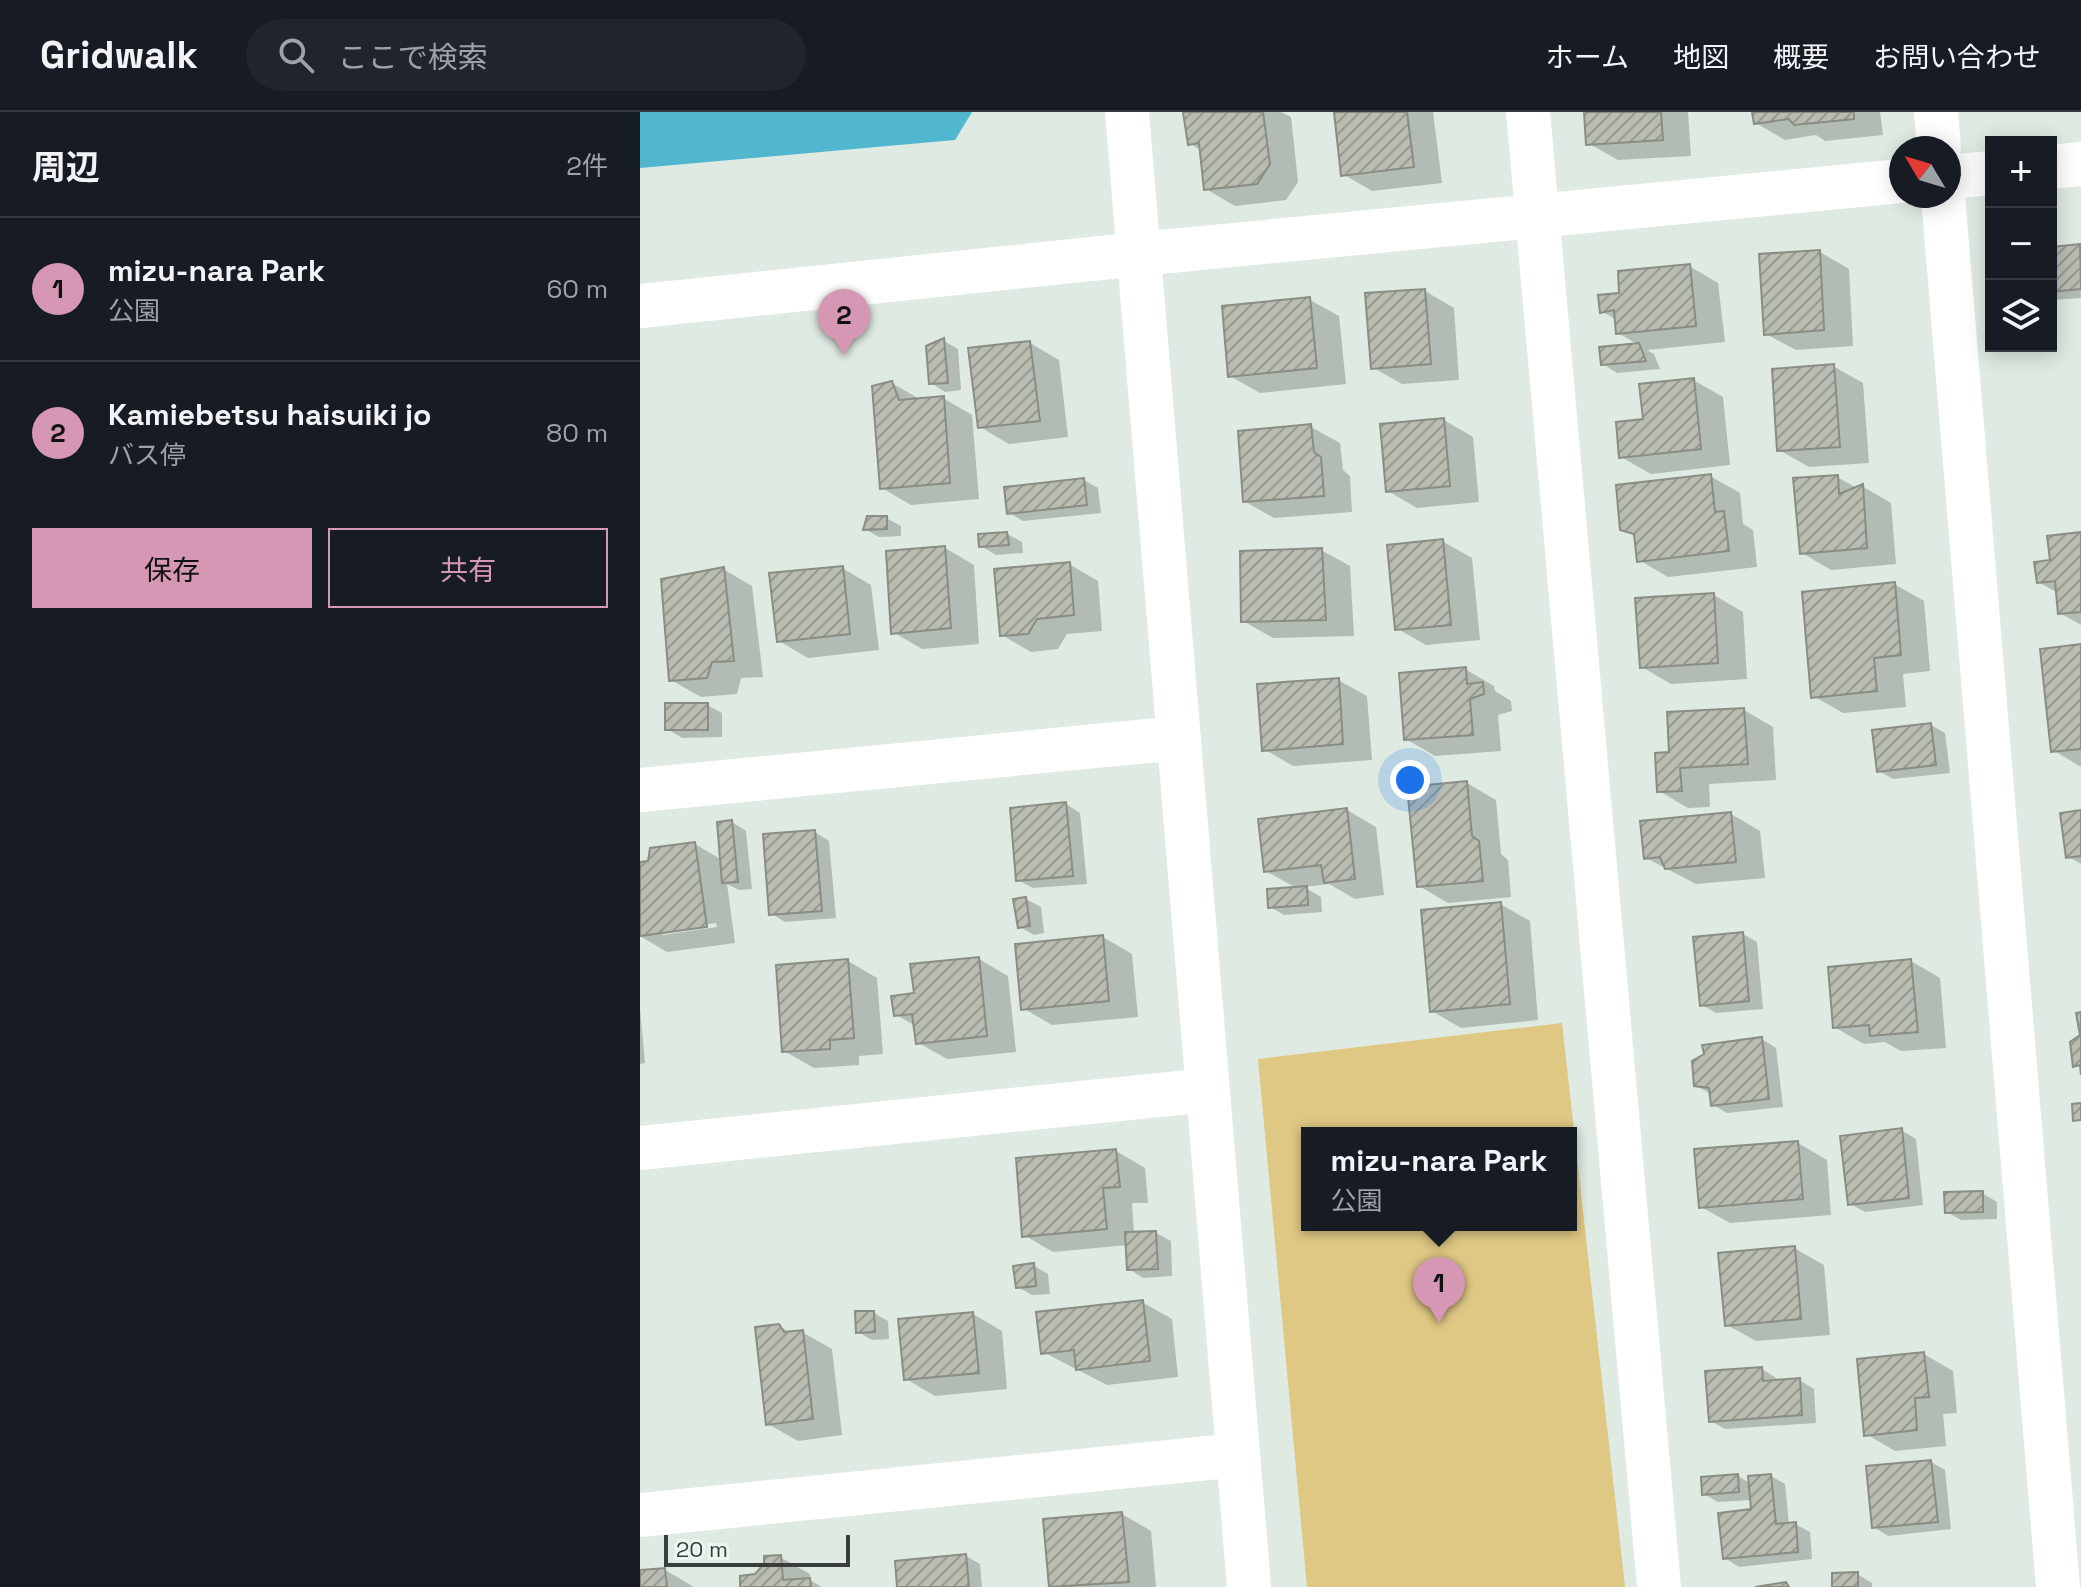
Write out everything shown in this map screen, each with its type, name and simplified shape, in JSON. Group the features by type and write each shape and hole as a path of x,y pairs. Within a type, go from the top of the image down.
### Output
{"street":[{"path":"1127,112 1249,1587"},
{"path":"1528,112 1659,1587"},
{"path":"1936,112 1938,136"},
{"path":"2057,166 2081,164"},
{"path":"1961,176 1985,174"},
{"path":"640,306 1139,254 1889,182"},
{"path":"1944,208 2058,1587"},
{"path":"640,790 1179,738"},
{"path":"640,1148 1208,1090"},
{"path":"640,1515 1238,1455"}],"shaded area":[{"path":"1562,1023 1574,1127 1301,1127 1301,1231 1577,1231 1577,1157 1625,1587 1307,1587 1258,1059"}],"water":[{"path":"640,112 972,112 955,140 640,168"}],"building":[{"path":"1183,112 1263,112 1270,164 1257,184 1204,190 1199,143 1188,145"},
{"path":"1334,112 1407,112 1414,167 1341,176"},
{"path":"1584,112 1661,112 1663,140 1586,145"},
{"path":"1752,112 1854,112 1854,119 1794,125 1789,119 1754,124"},
{"path":"2080,244 2081,289 2057,291 2057,246"},
{"path":"1820,250 1824,330 1764,335 1759,254"},
{"path":"1690,264 1696,326 1616,334 1614,310 1600,313 1598,295 1619,293 1618,271"},
{"path":"1425,289 1431,364 1371,369 1365,293"},
{"path":"1310,297 1317,368 1228,377 1222,306"},
{"path":"944,338 948,383 929,384 926,346"},
{"path":"1030,341 1040,421 978,428 968,348"},
{"path":"1639,343 1646,361 1601,365 1599,347"},
{"path":"1834,364 1840,447 1777,451 1772,369"},
{"path":"1694,378 1701,449 1619,458 1616,422 1643,419 1639,384"},
{"path":"892,381 899,400 944,396 950,483 880,489 872,386"},
{"path":"1444,418 1450,486 1386,492 1380,424"},
{"path":"1311,424 1314,452 1321,457 1324,496 1243,502 1238,431"},
{"path":"1711,474 1715,512 1724,511 1729,551 1637,562 1634,534 1620,530 1616,485"},
{"path":"1838,475 1839,494 1863,484 1867,548 1800,554 1793,478"},
{"path":"1084,478 1087,505 1007,514 1004,487"},
{"path":"867,516 887,516 887,529 863,530"},
{"path":"1007,532 1009,545 979,547 978,534"},
{"path":"2081,532 2081,612 2058,614 2055,581 2037,583 2034,562 2050,560 2047,536"},
{"path":"1443,539 1451,625 1395,630 1387,545"},
{"path":"945,546 951,628 891,634 886,551"},
{"path":"1322,548 1326,620 1241,622 1240,551"},
{"path":"1070,562 1074,615 1037,619 1028,634 1000,636 994,569"},
{"path":"843,566 850,634 777,642 769,573"},
{"path":"724,567 734,661 712,662 707,678 669,681 661,579"},
{"path":"1895,582 1901,655 1874,658 1877,691 1811,698 1802,592"},
{"path":"1714,593 1718,663 1640,668 1635,598"},
{"path":"2081,644 2081,749 2051,752 2040,649"},
{"path":"1466,667 1467,684 1483,682 1484,694 1470,699 1473,735 1404,740 1399,673"},
{"path":"1339,678 1343,744 1262,751 1257,684"},
{"path":"665,703 708,703 708,730 665,730"},
{"path":"1744,708 1748,764 1680,768 1682,791 1657,792 1655,753 1669,752 1667,712"},
{"path":"1931,723 1936,765 1877,772 1872,730"},
{"path":"1467,781 1472,836 1479,841 1483,881 1417,887 1407,787"},
{"path":"1066,802 1073,876 1016,881 1010,808"},
{"path":"1347,808 1355,879 1324,883 1321,865 1264,872 1258,819"},
{"path":"2081,810 2081,856 2066,858 2060,813"},
{"path":"1731,812 1736,862 1665,869 1660,857 1644,859 1640,821"},
{"path":"732,820 738,882 722,883 717,822"},
{"path":"815,830 822,911 769,915 763,834"},
{"path":"695,842 707,927 640,936 640,862 648,861 650,848"},
{"path":"1307,886 1308,905 1268,908 1267,889"},
{"path":"1026,897 1030,926 1018,928 1013,899"},
{"path":"1501,902 1510,1004 1430,1012 1421,910"},
{"path":"1743,932 1749,1001 1700,1006 1693,937"},
{"path":"1103,935 1109,1001 1021,1010 1015,944"},
{"path":"979,957 987,1036 916,1044 912,1014 894,1016 891,996 914,993 910,964"},
{"path":"848,959 854,1038 830,1040 830,1049 782,1052 776,965"},
{"path":"1911,959 1918,1032 1870,1036 1869,1025 1833,1028 1828,967"},
{"path":"2081,1012 2081,1075 2080,1065 2073,1067 2070,1042 2080,1035 2076,1013"},
{"path":"1762,1037 1769,1099 1711,1106 1709,1088 1694,1086 1692,1061 1704,1054 1702,1045"},
{"path":"2081,1103 2081,1120 2073,1121 2072,1104"},
{"path":"1902,1128 1909,1198 1848,1205 1840,1136"},
{"path":"1798,1141 1803,1199 1699,1208 1694,1149"},
{"path":"1116,1149 1120,1187 1103,1188 1107,1229 1022,1237 1016,1158"},
{"path":"1983,1191 1983,1212 1945,1213 1944,1192"},
{"path":"1156,1231 1158,1269 1127,1270 1125,1232"},
{"path":"1795,1246 1801,1319 1725,1326 1718,1253"},
{"path":"1034,1263 1036,1286 1016,1288 1013,1266"},
{"path":"1143,1300 1150,1361 1076,1370 1074,1350 1041,1354 1036,1312"},
{"path":"855,1311 874,1311 875,1332 856,1333"},
{"path":"973,1312 979,1373 904,1380 898,1319"},
{"path":"779,1324 784,1332 803,1330 813,1419 766,1425 755,1327"},
{"path":"1924,1352 1929,1397 1915,1398 1917,1430 1864,1436 1857,1359"},
{"path":"1762,1367 1763,1381 1800,1378 1802,1415 1709,1422 1705,1371"},
{"path":"1931,1460 1938,1522 1872,1528 1866,1466"},
{"path":"1738,1474 1739,1492 1702,1495 1701,1477"},
{"path":"1771,1474 1776,1524 1796,1522 1798,1552 1723,1559 1718,1513 1751,1509 1748,1476"},
{"path":"1122,1512 1129,1582 1049,1587 1043,1519"},
{"path":"966,1554 969,1587 897,1587 895,1561"},
{"path":"781,1555 783,1580 810,1578 811,1587 740,1587 740,1576 755,1574 764,1564 764,1556"},
{"path":"665,1568 667,1587 640,1587 640,1570"},
{"path":"1858,1572 1858,1587 1832,1587 1832,1573"},
{"path":"1786,1582 1789,1587 1755,1587"}],"place":[{"name":"Kamiebetsu haisuiki jo","path":"844,355"},
{"name":"mizu-nara Park","path":"1439,1323"}]}
